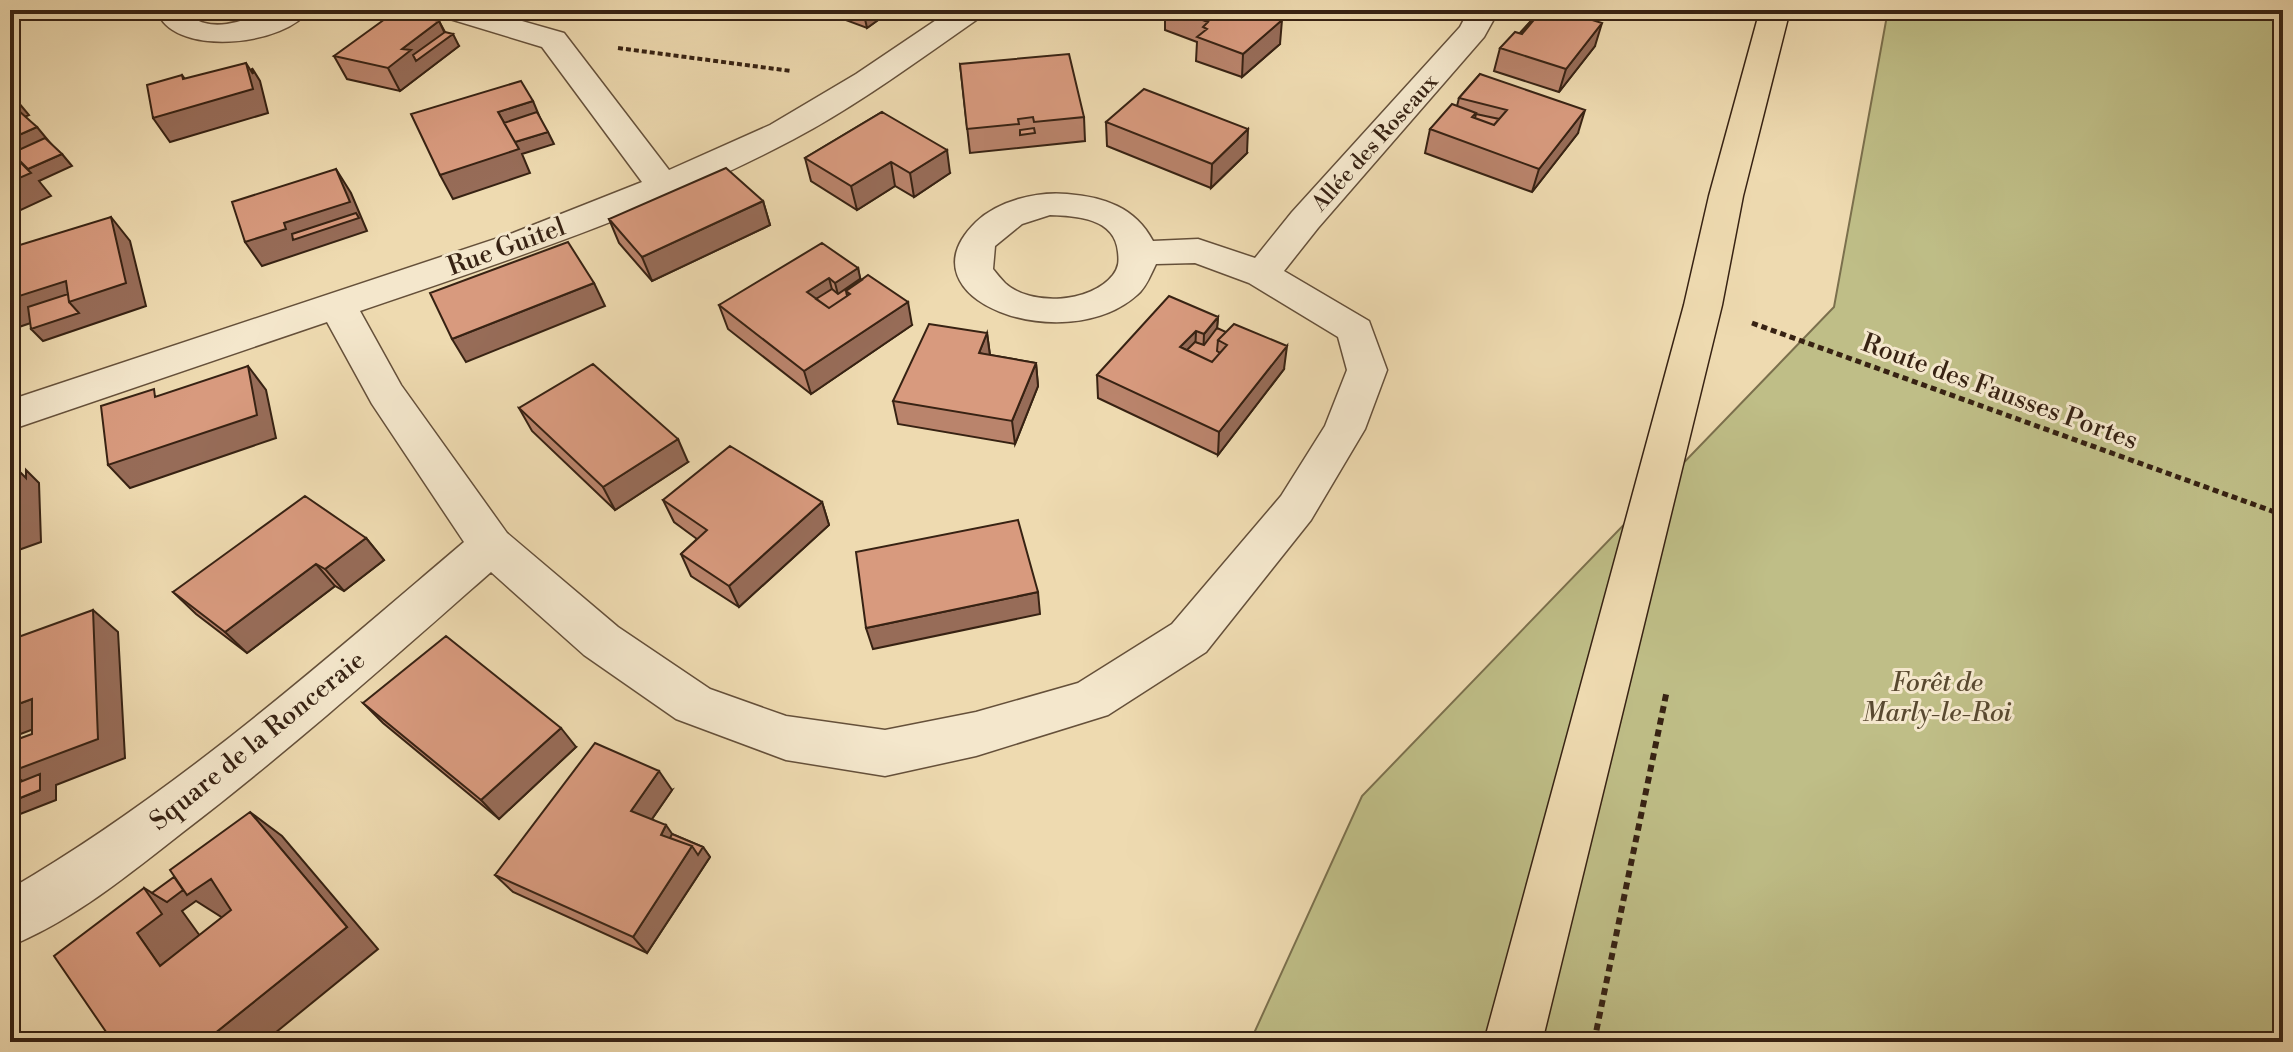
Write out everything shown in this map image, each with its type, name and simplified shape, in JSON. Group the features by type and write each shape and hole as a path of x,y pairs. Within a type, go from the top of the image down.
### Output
{"main road":[{"path":"1513,1042 1703,305 1726,196 1775,10"}],"street":[{"path":"184,10 176,19 195,32 243,30 280,19 294,10"},
{"path":"451,10 553,40 663,186"},
{"name":"Rue Guitel","path":"10,415 526,241 663,186 782,132 867,81 971,10"},
{"name":"Allée des Roseaux","path":"1262,274 1305,220 1473,31 1484,10"},
{"path":"338,306 386,394 491,546 601,641 693,704 786,738 885,753 976,734 1091,700 1189,638 1296,508 1344,429 1367,370 1355,330 1262,274 1198,251 1139,253"},
{"name":"Square de la Ronceraie","path":"10,919 92,870 266,739 491,546"}],"path":[{"path":"553,40 867,81"},
{"name":"Route des Fausses Portes","path":"1703,305 2283,515"}],"green space":[{"name":"Forêt de Marly-le-Roi","path":"1888,10 2283,10 2283,1042 1250,1042 1362,796 1834,307"}],"building":[{"path":"1175,10 1252,10 1282,20 1243,54 1197,37 1207,29 1203,27 1208,22"},
{"path":"1542,10 1560,10 1602,23 1566,69 1500,48 1515,32 1522,34"},
{"path":"396,11 439,21 402,49 411,50 388,68 334,56"},
{"path":"1537,14 1522,34 1520,33"},
{"path":"445,32 453,34 416,61 413,55"},
{"path":"1069,54 1084,117 1034,122 1033,117 1018,119 1019,124 967,129 960,64"},
{"path":"246,63 253,89 153,118 147,85"},
{"path":"1480,74 1585,110 1539,169 1430,129 1452,104 1476,113 1472,117 1494,125 1507,110 1459,98"},
{"path":"521,81 533,101 498,112 519,149 440,175 411,114"},
{"path":"1144,89 1248,129 1212,164 1106,122"},
{"path":"10,94 18,102 10,106"},
{"path":"19,111 37,127 10,139 10,115"},
{"path":"537,112 548,132 515,142 504,123"},
{"path":"882,112 947,150 910,173 891,162 851,186 805,158"},
{"path":"1476,114 1499,119 1494,125 1475,118"},
{"path":"1034,128 1035,133 1020,135 1020,130"},
{"path":"45,138 62,154 28,169 12,153"},
{"path":"10,152 31,173 10,182"},
{"path":"726,168 763,201 642,257 609,219"},
{"path":"336,169 350,202 284,223 286,229 245,242 232,202"},
{"path":"356,213 359,218 293,240 292,234"},
{"path":"111,217 126,283 69,302 66,281 10,299 10,248"},
{"path":"568,242 594,283 452,339 430,293"},
{"path":"822,243 858,268 835,283 829,278 807,292 829,308 850,294 846,291 868,275 908,302 804,371 719,305"},
{"path":"860,279 846,291 847,296 829,308 816,299 832,289 838,294"},
{"path":"68,294 69,302 79,313 31,329 28,307"},
{"path":"1169,296 1218,317 1204,334 1196,331 1180,347 1212,362 1227,345 1218,340 1234,324 1287,346 1219,432 1097,375"},
{"path":"929,324 987,333 979,353 1036,363 1012,421 893,401"},
{"path":"1217,328 1226,332 1218,340 1217,351 1220,353 1212,362 1187,350 1195,342 1204,345"},
{"path":"593,364 678,439 603,487 519,408"},
{"path":"248,366 257,415 108,465 101,406 154,389 155,397"},
{"path":"730,446 822,502 729,586 681,554 707,530 663,500"},
{"path":"15,467 15,520 10,522 10,469"},
{"path":"305,496 366,538 325,569 316,564 225,632 173,592"},
{"path":"1018,520 1038,592 866,628 856,552"},
{"path":"93,610 98,739 10,772 10,742 32,734 32,699 10,707 10,640"},
{"path":"446,636 561,728 481,800 363,703"},
{"path":"595,743 659,771 631,811 666,825 661,835 692,846 633,937 495,875"},
{"path":"40,774 40,790 10,802 10,786"},
{"path":"250,812 347,927 204,1042 113,1042 54,956 144,888 162,914 137,933 160,966 231,910 211,879 187,895 170,870"},
{"path":"672,834 703,847 698,855 692,846 670,838"},
{"path":"174,877 183,890 167,902 152,893"}]}
